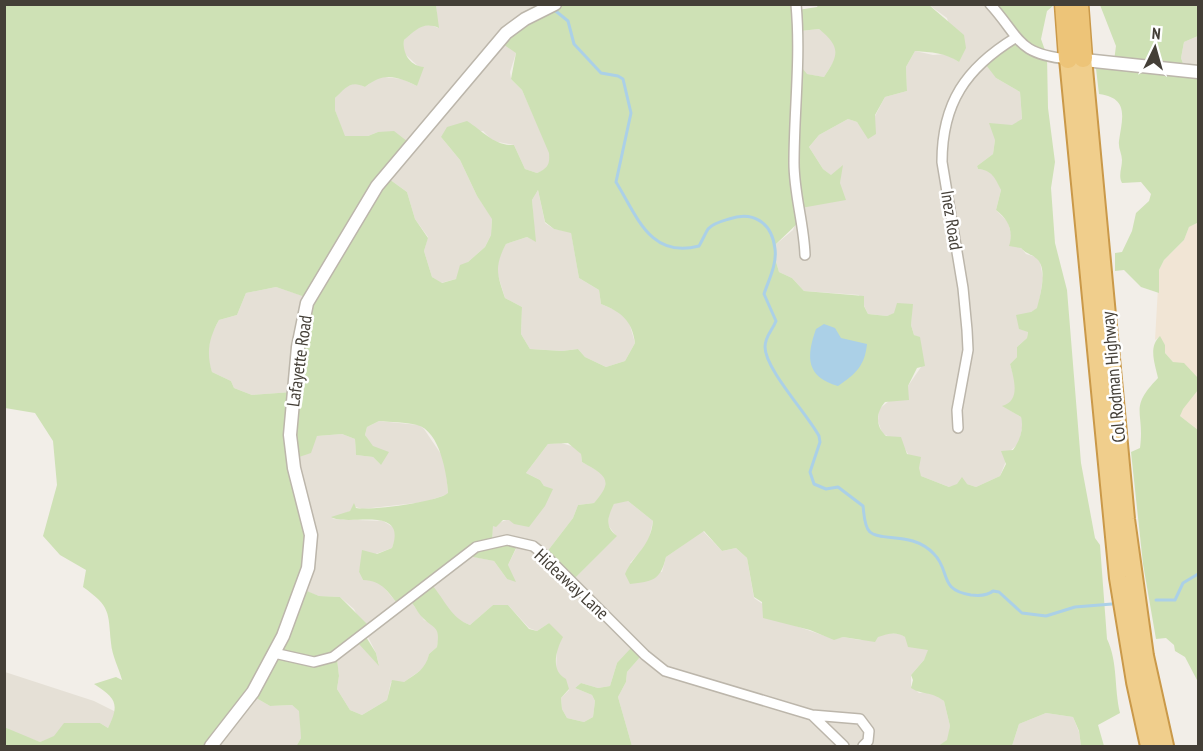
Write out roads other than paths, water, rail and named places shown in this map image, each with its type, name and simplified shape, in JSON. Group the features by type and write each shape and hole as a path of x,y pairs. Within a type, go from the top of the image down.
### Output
{"highway":[{"name":"Col Rodman Highway","path":"1064,4 1076,59 1126,519 1145,656 1164,747"},
{"name":"Col Rodman Highway","path":"1079,4 1076,59 1118,578 1135,682 1149,747"}],"street":[{"name":"Lafayette Road","path":"211,747 253,692 274,653 302,588 311,552 309,518 294,468 290,435 298,346 307,303 377,186 401,155 506,33 525,19 555,4"},
{"path":"796,4 799,38 794,164 796,191 804,225 805,255"},
{"path":"990,4 1015,38 1028,51 1076,59 1198,72"},
{"name":"Inez Road","path":"958,428 957,410 968,350 968,330 942,146 948,111 966,80 986,57 1015,38"},
{"name":"Hideaway Lane","path":"274,653 314,662 333,657 462,556 490,542 507,540 533,546 547,557 645,655 665,671 812,715 860,719 869,731 868,741 863,747"},
{"name":"Hideaway Lane","path":"812,715 844,747"}],"water":[{"path":"824,324 835,328 841,338 867,344 862,363 850,377 838,386 820,377 811,365 811,348 816,329"}],"waterway":[{"path":"552,8 568,21 574,44 601,73 623,79 631,113 616,182 647,232 668,246 682,248 699,246 710,227 721,221 738,217 760,221 770,232 775,249 775,260 764,294 776,321 767,337 765,347 779,379 819,436 820,442 810,472 814,484 826,489 838,487 863,506 867,527 875,535 917,542 926,547 939,560 949,584 961,592 971,595 999,592 1022,613 1046,616 1075,607 1112,604"},
{"path":"1156,600 1175,600 1183,583 1198,574"}]}
